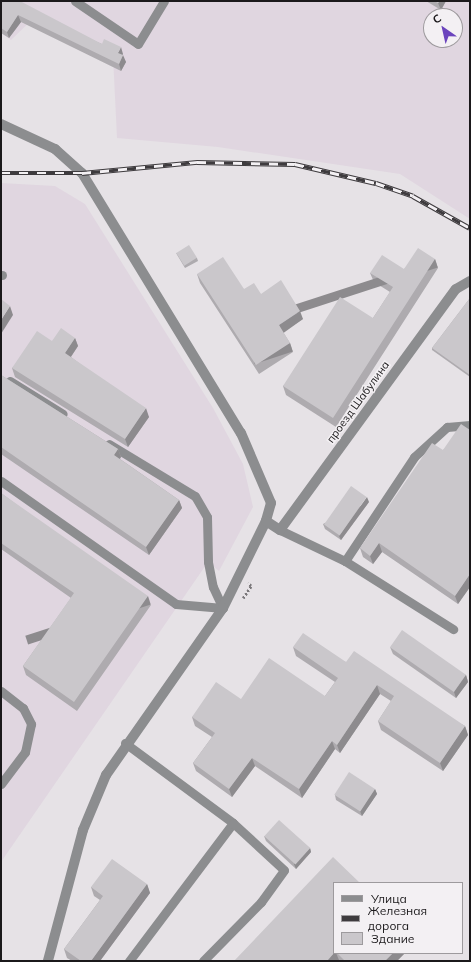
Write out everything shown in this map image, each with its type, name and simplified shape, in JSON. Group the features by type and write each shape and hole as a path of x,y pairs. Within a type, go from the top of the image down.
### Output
{"street":[{"path":"1,124 54,149 82,172 241,433 271,503 266,521 223,608 125,743 106,775 83,830 48,961"},
{"name":"проезд Шабулина","path":"280,530 456,289 470,281"},
{"path":"266,521 280,530"}],"lane":[{"path":"75,1 138,44 164,1"},
{"path":"10,380 75,422"},
{"path":"345,561 414,457 447,427 470,425"},
{"path":"101,439 195,496 207,516 208,562 213,587 223,608"},
{"path":"1,481 176,604 223,608"},
{"path":"280,530 345,561 454,629"},
{"path":"1,691 23,708 31,724 25,752 1,784"},
{"path":"125,743 233,822 284,870 262,902 203,961"},
{"path":"129,961 233,822"}],"path":[{"path":"237,579 251,586 238,605"}],"shaded area":[{"path":"1,1 470,1 470,219 400,174 218,147 117,138 113,56 38,14 11,40 1,33"},
{"path":"1,183 55,186 85,204 213,408 243,464 253,507 219,571 208,562 1,862"}],"building":[{"path":"1,1 20,1 102,44 104,39 121,47 118,53 123,55 119,64 18,15 7,32 1,28"},
{"path":"189,245 197,258 184,266 176,253"},
{"path":"418,248 435,259 333,418 283,386 340,297 373,318 393,287 370,273 382,255 404,269"},
{"path":"223,257 244,289 254,283 261,294 281,280 300,311 279,325 290,343 256,365 197,274"},
{"path":"470,298 470,375 432,348"},
{"path":"1,299 10,306 1,320"},
{"path":"61,328 75,338 65,353 146,408 125,439 12,368 37,331 52,341"},
{"path":"1,375 118,449 114,455 179,500 146,547 1,447"},
{"path":"461,424 470,430 470,574 455,596 379,543 370,556 360,548 432,443 443,450"},
{"path":"351,486 367,497 340,535 324,525"},
{"path":"1,493 148,596 74,702 23,666 74,593 1,543"},
{"path":"402,630 466,675 454,692 390,647"},
{"path":"303,633 346,662 354,651 465,726 440,763 378,721 394,696 377,685 337,745 332,741 299,789 252,758 229,789 193,763 215,733 192,717 216,682 241,699 269,658 325,696 338,678 293,647"},
{"path":"349,772 375,789 360,812 334,795"},
{"path":"279,820 310,848 295,864 264,836"},
{"path":"333,857 359,882 333,882 333,954 327,961 234,961"},
{"path":"112,859 147,884 91,961 81,961 64,949 103,896 91,887"},
{"path":"338,954 392,954 385,961 345,961"}],"railway":[{"path":"1,173 82,173 197,162 295,164 376,183 413,196 470,228"}]}
